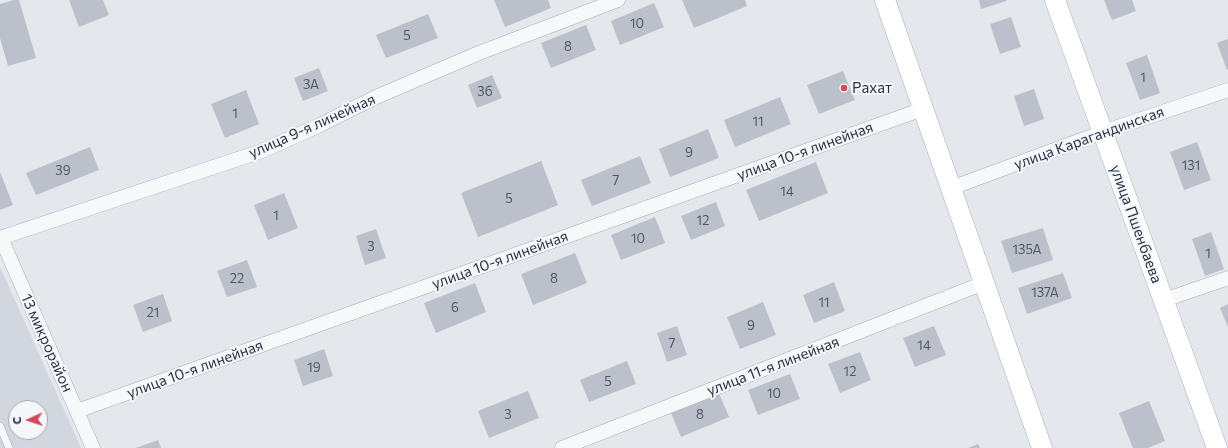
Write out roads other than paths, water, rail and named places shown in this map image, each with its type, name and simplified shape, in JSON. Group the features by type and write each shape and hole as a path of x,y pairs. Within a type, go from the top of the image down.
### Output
{"street":[{"name":"улица 9-я линейная","path":"0,238 262,151 320,125 376,97 478,53 618,0"},
{"path":"885,0 1042,448"},
{"name":"улица Пшенбаева","path":"1055,0 1217,448"},
{"name":"улица Карагандинская","path":"951,188 1103,132 1228,90"},
{"name":"улица 10-я линейная","path":"77,411 923,109"},
{"name":"13 микрорайон","path":"0,238 93,448"},
{"path":"1164,300 1228,278"},
{"name":"улица 11-я линейная","path":"562,448 984,283"}],"lane":[{"path":"0,426 9,448"}],"place":[{"name":"Рахат","path":"844,88"}]}
